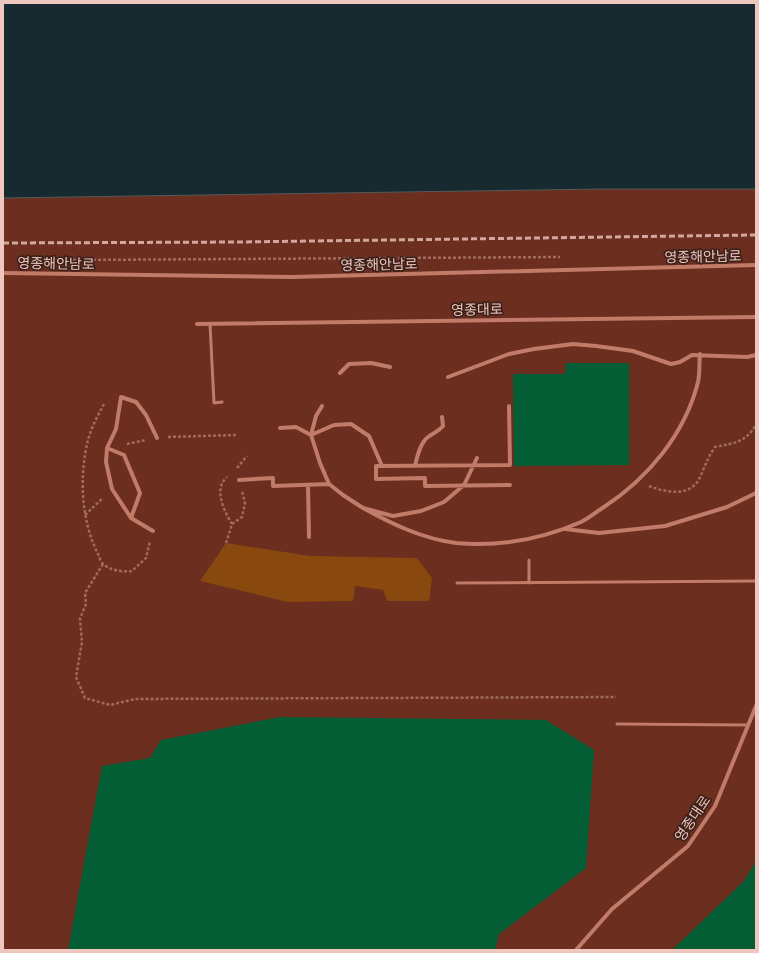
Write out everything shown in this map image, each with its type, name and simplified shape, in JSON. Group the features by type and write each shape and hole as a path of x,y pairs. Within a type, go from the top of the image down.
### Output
{"street":[{"name":"영종해안남로","path":"3,273 292,277 756,265"},
{"name":"영종대로","path":"197,324 756,317"},
{"path":"448,377 509,354 573,344 633,352 671,364 680,362 692,355 700,354 747,357 756,355"},
{"path":"322,406 316,416 311,435 320,463 329,484 363,508 396,526 429,537 456,543 492,544 541,537 582,521 616,499 638,481 664,453 691,404 698,380 700,354"},
{"path":"340,373 349,364 371,363 390,367"},
{"path":"153,531 131,518 112,489 106,462 107,448 116,429 121,397 136,402 146,415 157,438"},
{"path":"509,406 510,465 376,466 376,478 425,478 425,486 510,485"},
{"path":"415,466 419,451 427,438 443,426 442,417"},
{"path":"311,435 334,425 351,424 369,436 382,466"},
{"path":"280,428 296,427 311,435"},
{"path":"107,448 124,455 140,493 131,518"},
{"path":"363,508 394,516 421,512 444,502 464,485 478,458"},
{"path":"239,480 273,478 273,486 329,484"},
{"path":"308,485 309,537"},
{"path":"562,529 599,533 665,526 727,507 756,493"},
{"name":"영종대로","path":"576,950 612,909 688,846 715,806 756,706"}],"lane":[{"path":"210,324 214,403 222,402"},
{"path":"529,560 530,583"},
{"path":"457,583 756,582"},
{"path":"617,724 748,725"}],"path":[{"path":"66,260 565,256"},
{"path":"104,404 88,440 82,491 85,516 91,540 103,564 120,572 132,572 146,558 153,531"},
{"path":"638,481 654,488 676,493 691,489 698,481 708,456 715,447 732,444 748,437 756,425"},
{"path":"107,448 157,438 236,435"},
{"path":"235,470 247,456"},
{"path":"226,543 232,524 242,517 245,503 239,480 240,465"},
{"path":"230,474 225,479 220,492 224,511 232,524"},
{"path":"85,516 112,489"},
{"path":"103,564 85,593 86,604 80,619 82,642 76,677 85,698 110,705 135,699 616,697"}],"green space":[{"path":"566,363 629,363 629,465 514,466 513,374 565,374"},
{"path":"280,717 546,720 594,750 586,868 499,934 495,950 68,950 102,766 150,758 161,740"},
{"path":"756,861 756,950 672,950 744,881"}],"water":[{"path":"3,3 756,3 756,189 602,189 3,198"}],"building":[{"path":"226,543 310,556 417,558 432,578 429,601 387,601 383,590 355,586 353,601 288,602 200,581"}],"railway":[{"path":"3,243 240,242 756,235"}]}
